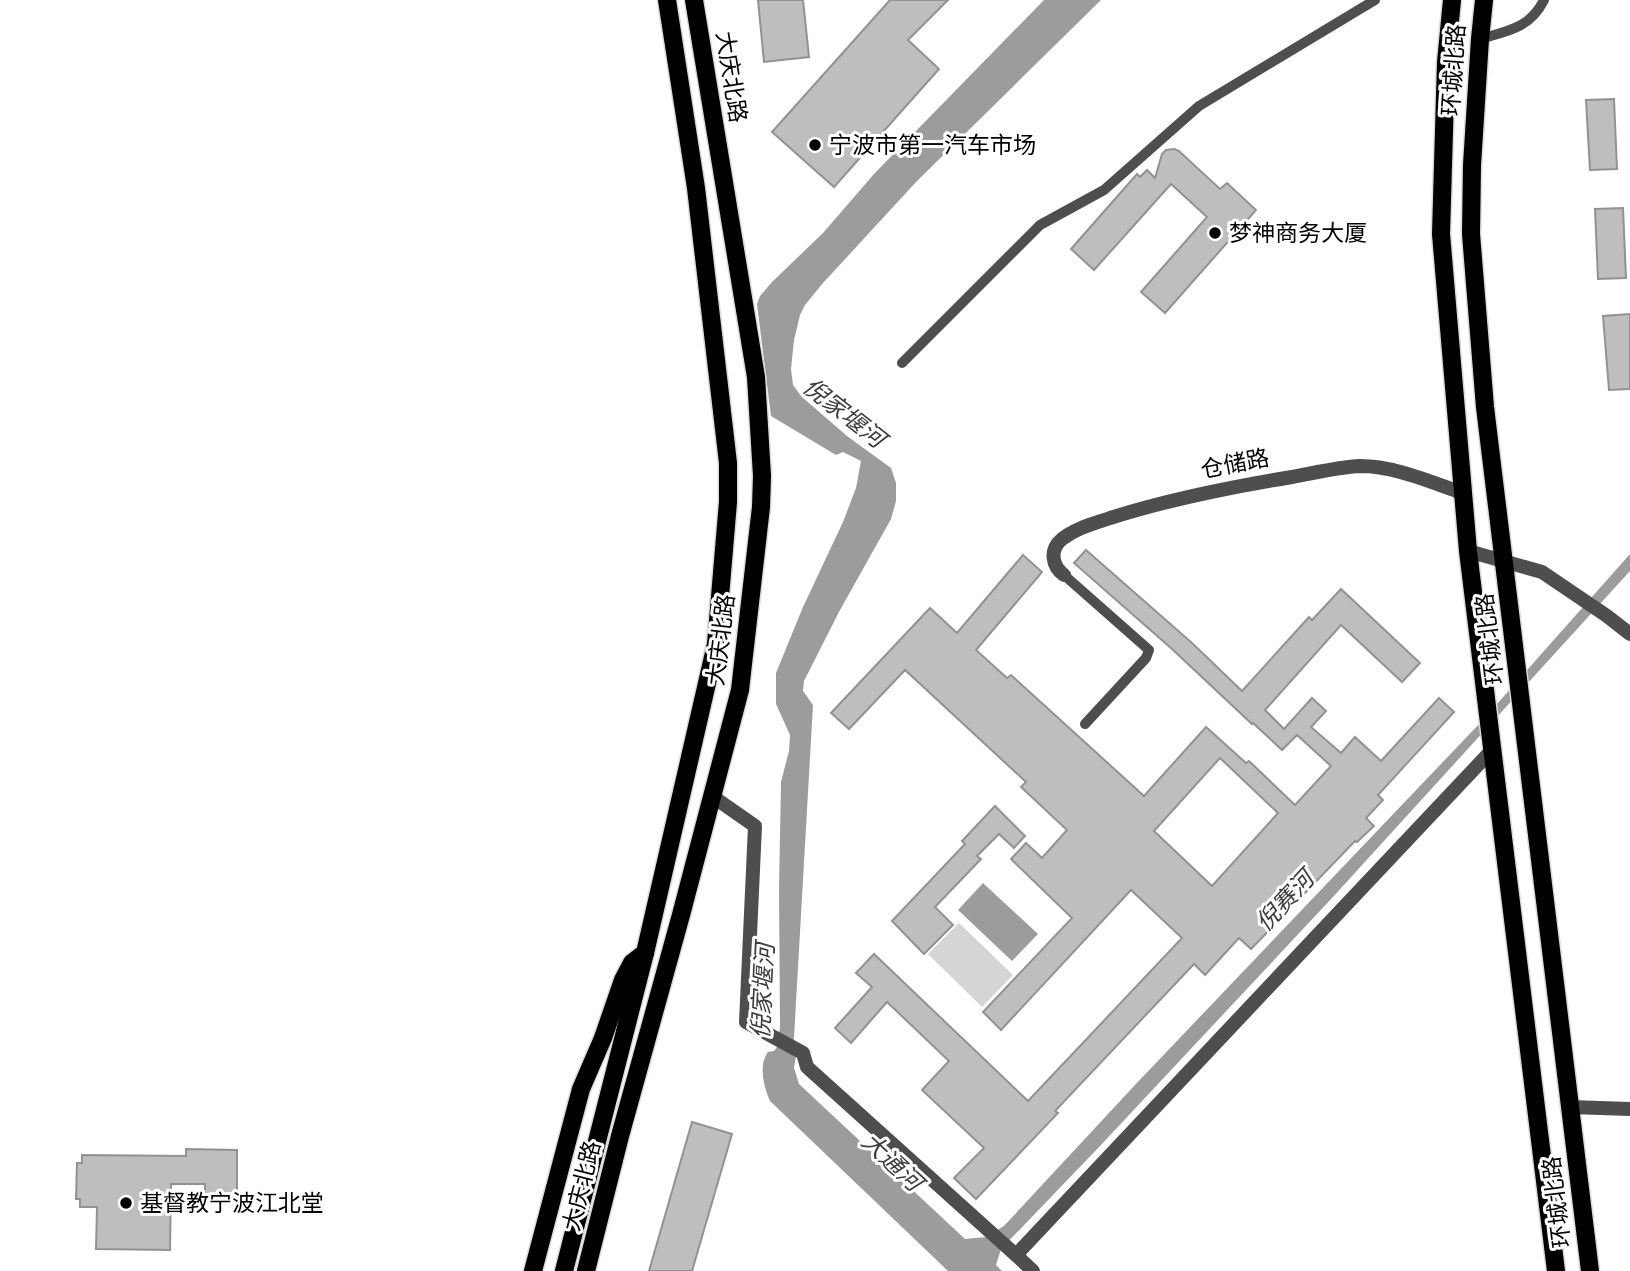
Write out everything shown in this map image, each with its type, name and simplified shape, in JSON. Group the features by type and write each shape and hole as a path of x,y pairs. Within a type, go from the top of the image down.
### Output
{"main road":[{"name":"大庆北路","path":"564,1271 645,953 716,644 728,502 728,464 698,202 667,0"},
{"name":"大庆北路","path":"586,1271 740,690 761,508 762,476 756,377 694,0"},
{"name":"环城北路","path":"1452,0 1446,62 1441,234 1468,551 1556,1271"},
{"name":"环城北路","path":"1484,0 1472,165 1471,234 1485,407 1590,1271"},
{"name":"大庆北路","path":"533,1271 581,1089 632,963 645,953"}],"street":[{"name":"仓储路","path":"1064,575 1054,562 1054,551 1059,541 1078,528 1216,490 1361,466 1399,471 1463,493"},
{"path":"1468,551 1542,572 1607,615 1630,634"},
{"path":"1015,1254 1492,750"},
{"path":"712,796 755,826 746,1022 803,1053 807,1066 1033,1271"},
{"path":"1570,1107 1630,1109"}],"lane":[{"path":"902,363 1040,225 1104,190 1199,106 1375,0"},
{"path":"1480,39 1528,23 1544,0"},
{"path":"1064,575 1149,650 1146,659 1085,724"}],"shaded area":[{"path":"1044,0 1101,0 917,181 823,283 805,305 794,340 791,369 793,385 802,397 847,436 891,468 896,483 896,501 891,519 804,681 803,691 813,705 794,1039 794,1068 799,1084 965,1239 986,1237 1004,1226 1481,722 1630,554 1630,571 1332,898 1001,1249 996,1265 1002,1271 948,1271 770,1101 764,1083 763,1063 768,1052 777,1047 780,1027 781,782 790,735 776,704 776,673 843,522 856,488 861,461 843,452 836,455 771,416 757,304 772,282 823,233 874,174"},
{"path":"983,883 1038,934 1012,961 958,910"},
{"path":"959,923 1013,975 982,1007 928,954"}],"building":[{"path":"758,0 803,0 809,57 764,62"},
{"path":"890,0 948,0 908,40 939,69 834,187 772,132"},
{"path":"1614,99 1617,169 1590,170 1586,100"},
{"name":"梦神商务大厦","path":"1174,149 1220,189 1227,183 1256,210 1165,313 1141,292 1207,217 1171,184 1094,270 1071,249 1137,174 1140,177 1147,170 1155,178 1162,154 1166,150"},
{"path":"1623,208 1626,278 1598,279 1595,209"},
{"path":"1630,314 1630,389 1609,390 1603,316"},
{"path":"1086,550 1242,691 1309,617 1312,620 1341,589 1420,663 1402,682 1341,625 1265,710 1284,729 1312,698 1326,711 1311,727 1341,753 1355,737 1381,761 1439,698 1454,712 1378,795 1383,800 1366,818 1374,826 1355,841 1251,949 1239,938 1205,975 1194,964 976,1199 954,1178 984,1148 922,1090 949,1061 887,1002 851,1043 835,1028 872,987 856,973 874,954 1028,1101 1182,938 1131,890 1001,1030 983,1012 1072,918 1011,859 1026,843 1042,858 1067,830 1021,787 1026,782 905,670 849,729 831,713 930,608 957,633 1023,555 1042,572 976,650 1007,678 1011,675 1144,796 1206,727 1246,763 1249,761 1295,805 1331,766 1297,735 1282,750 1074,563","holes":["1220,758 1278,813 1212,886 1154,831"]},
{"path":"995,806 1025,836 1014,848 999,834 977,856 981,859 935,907 953,925 924,954 892,921 965,844 962,841"},
{"path":"692,1122 732,1134 692,1271 649,1271"},
{"name":"基督教宁波江北堂","path":"186,1149 237,1150 237,1199 205,1199 205,1184 171,1184 170,1250 96,1249 97,1207 80,1207 80,1199 76,1199 77,1163 82,1163 82,1155 186,1156"}],"place":[{"name":"宁波市第一汽车市场","path":"815,145"},
{"name":"梦神商务大厦","path":"1215,233"},
{"name":"基督教宁波江北堂","path":"126,1203"}],"water label":[{"name":"倪家堰河","path":"844,413"},
{"name":"倪赛河","path":"1285,901"},
{"name":"倪家堰河","path":"763,991"},
{"name":"大通河","path":"892,1162"}]}
